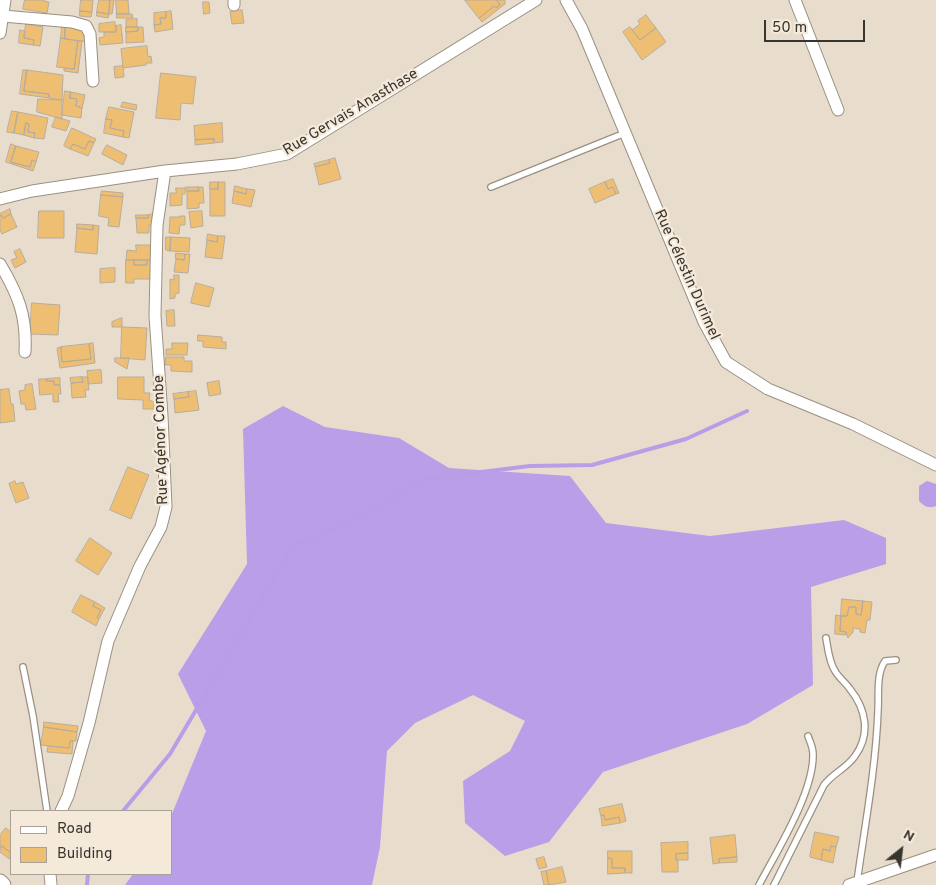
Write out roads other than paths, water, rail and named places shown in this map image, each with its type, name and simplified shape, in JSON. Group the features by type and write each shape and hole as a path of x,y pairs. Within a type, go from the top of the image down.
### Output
{"main road":[{"path":"0,882 3,885"}],"street":[{"path":"0,32 5,0"},
{"name":"Rue Gervais Anasthase","path":"0,199 32,191 164,171 237,164 287,154 536,0"},
{"name":"Rue Célestin Durimel","path":"566,0 582,29 704,322 726,362 768,389 854,424 936,465"},
{"path":"795,0 838,110"},
{"path":"3,16 72,22 86,26 90,34 93,81"},
{"name":"Rue Agénor Combe","path":"61,810 68,796 89,723 108,641 140,566 161,527 166,507 155,316 157,224 164,171"},
{"path":"0,264 16,291 20,304 24,319 25,352"},
{"path":"853,883 936,854"}],"lane":[{"path":"491,187 625,133"},
{"path":"774,885 824,784 855,757 864,735 866,719 861,704 850,688 835,672 826,638"},
{"path":"853,883 878,725 881,670 885,661 896,660"},
{"path":"23,667 33,716 47,810"},
{"path":"760,885 798,811 810,777 813,754 808,736"}],"waterway":[{"path":"124,810 170,754 293,546 365,515 424,479 530,466 592,465 686,439 747,411"},
{"path":"87,885 88,875"}]}
